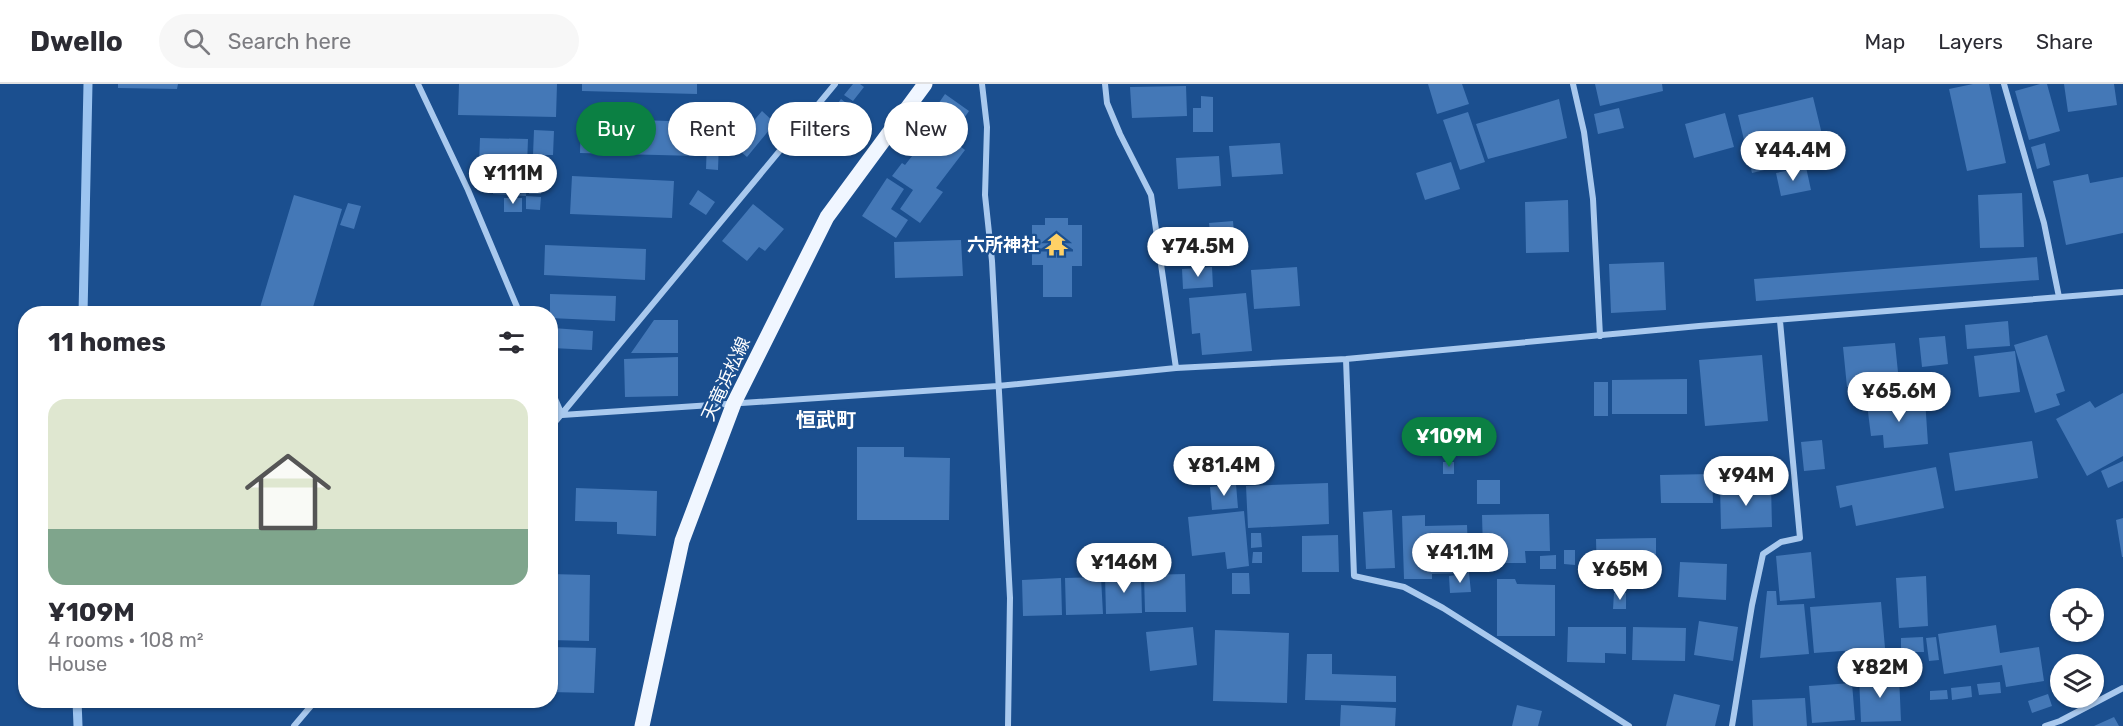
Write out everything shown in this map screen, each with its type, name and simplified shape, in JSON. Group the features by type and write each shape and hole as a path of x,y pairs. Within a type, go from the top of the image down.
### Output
{"main road":[{"name":"天竜浜松線","path":"642,726 682,541 734,403 827,217 925,84"}],"street":[{"path":"418,84 468,190 517,306"},
{"path":"558,419 835,84"},
{"path":"982,84 987,127 985,195 992,261 1010,598 1008,726"},
{"path":"1104,84 1107,103 1120,134 1151,195 1176,368"},
{"path":"1573,84 1584,132 1593,199 1600,336"},
{"path":"2004,84 2044,223 2059,297"},
{"path":"562,415 998,386 1176,368 1346,359 2123,292"},
{"path":"1732,726 1763,554 1781,542 1800,538 1780,321"},
{"path":"1346,359 1354,576 1404,587 1443,608 1629,726"},
{"path":"558,406 562,415"},
{"path":"2045,726 2060,721 2123,688"},
{"path":"294,726 309,708"}],"building":[{"path":"118,84 178,84 177,89 118,88"},
{"path":"459,84 557,84 556,117 458,115"},
{"path":"582,84 697,84 697,94 582,91"},
{"path":"853,84 860,84 864,87 853,101 844,95"},
{"path":"1428,84 1462,84 1469,104 1437,114"},
{"path":"1595,84 1662,84 1663,91 1600,106"},
{"path":"1973,84 1989,84 2006,163 1967,171 1949,89"},
{"path":"2047,84 2060,131 2029,140 2015,91"},
{"path":"2064,84 2114,84 2117,105 2068,112"},
{"path":"1186,86 1187,116 1132,118 1130,87"},
{"path":"945,94 956,102 940,102"},
{"path":"1201,96 1213,97 1213,132 1193,132 1193,108 1201,108"},
{"path":"1813,97 1827,155 1752,173 1738,115"},
{"path":"1559,99 1567,138 1488,159 1476,124"},
{"path":"1619,108 1624,128 1598,134 1594,114"},
{"path":"762,111 768,117 768,132 756,146 756,118"},
{"path":"1468,112 1485,162 1460,170 1443,120"},
{"path":"1725,113 1734,147 1694,158 1685,124"},
{"path":"656,121 668,121 668,155 656,155"},
{"path":"534,130 554,131 553,155 533,155"},
{"path":"480,138 528,139 527,166 479,164"},
{"path":"1280,143 1283,174 1232,177 1229,146"},
{"path":"2045,143 2050,165 2037,169 2031,147"},
{"path":"706,156 718,156 718,170 706,169"},
{"path":"912,156 960,156 936,188 943,192 920,223 900,209 913,190 892,176 902,163 905,165"},
{"path":"1219,156 1221,186 1178,189 1176,158"},
{"path":"1451,162 1460,189 1425,200 1416,173"},
{"path":"1806,167 1811,190 1781,196 1776,173"},
{"path":"494,173 527,174 526,196 493,194"},
{"path":"2088,174 2090,183 2123,177 2123,233 2066,245 2053,181"},
{"path":"530,176 542,176 541,194 529,194"},
{"path":"572,176 674,181 672,218 570,214"},
{"path":"887,178 904,189 891,209 908,220 896,238 862,216"},
{"path":"698,190 715,202 706,215 689,204"},
{"path":"2022,193 2024,247 1980,248 1978,195"},
{"path":"294,195 342,209 313,306 260,306"},
{"path":"526,196 541,197 540,210 526,209"},
{"path":"504,198 522,198 522,212 504,212"},
{"path":"1568,200 1569,252 1526,253 1525,202"},
{"path":"348,203 361,206 354,229 340,225"},
{"path":"753,204 784,229 765,251 759,247 747,261 722,241"},
{"name":"六所神社","path":"1045,218 1068,218 1068,225 1082,225 1082,266 1072,266 1072,297 1043,297 1043,265 1032,265 1032,225 1045,225"},
{"path":"1233,221 1236,258 1213,261 1209,223"},
{"path":"961,240 963,276 895,278 894,242"},
{"path":"545,245 646,249 645,280 544,275"},
{"path":"2037,257 2039,280 1756,301 1754,279"},
{"path":"1664,262 1666,310 1611,313 1609,264"},
{"path":"1212,267 1213,287 1183,289 1182,269"},
{"path":"1297,267 1300,306 1254,309 1251,270"},
{"path":"1246,293 1252,351 1202,355 1200,333 1192,334 1189,298"},
{"path":"550,294 616,296 615,321 558,318 558,306 550,306"},
{"path":"654,320 678,320 678,353 631,353"},
{"path":"2008,321 2010,346 1967,349 1965,325"},
{"path":"558,328 593,331 592,350 558,348"},
{"path":"2047,335 2065,391 2056,394 2060,405 2035,413 2014,345"},
{"path":"1945,336 1948,364 1922,367 1919,338"},
{"path":"1895,343 1899,382 1847,387 1843,347"},
{"path":"2015,351 2020,392 1979,397 1974,356"},
{"path":"1762,355 1768,421 1705,426 1699,360"},
{"path":"678,357 678,396 625,397 624,359"},
{"path":"1687,379 1687,414 1612,414 1612,380"},
{"path":"1594,382 1608,382 1608,416 1594,416"},
{"path":"2123,393 2123,456 2087,476 2056,419 2090,401 2095,408"},
{"path":"1925,399 1928,444 1884,448 1883,435 1871,436 1867,404"},
{"path":"1822,440 1825,469 1804,471 1801,442"},
{"path":"2032,441 2038,478 1955,491 1949,453"},
{"path":"857,447 904,447 904,457 950,458 949,520 857,520"},
{"path":"2123,461 2123,481 2108,488 2101,471"},
{"path":"1443,462 1454,462 1454,474 1443,474"},
{"path":"1936,467 1944,508 1856,526 1852,505 1840,508 1836,486"},
{"path":"1712,474 1713,503 1661,503 1660,475"},
{"path":"1477,480 1500,480 1500,504 1477,504"},
{"path":"1328,483 1329,524 1248,528 1246,486"},
{"path":"1236,484 1238,508 1212,510 1210,487"},
{"path":"1720,485 1771,485 1772,527 1721,529"},
{"path":"576,488 657,491 656,536 617,534 617,522 575,521"},
{"path":"1392,510 1395,568 1366,569 1363,512"},
{"path":"1244,511 1249,566 1227,569 1225,552 1192,556 1188,517"},
{"path":"1549,514 1550,551 1525,551 1526,563 1502,563 1502,551 1483,551 1482,515"},
{"path":"1425,515 1425,526 1467,525 1469,573 1432,574 1432,579 1404,579 1402,516"},
{"path":"2123,518 2123,557 2122,557 2116,520"},
{"path":"1251,533 1261,533 1262,547 1251,548"},
{"path":"1338,535 1339,572 1302,572 1302,536"},
{"path":"1656,538 1656,580 1597,581 1596,539"},
{"path":"1564,550 1575,550 1575,565 1564,564"},
{"path":"1253,552 1262,552 1262,563 1252,563"},
{"path":"1811,552 1815,598 1780,601 1776,556"},
{"path":"1556,555 1556,569 1540,569 1540,556"},
{"path":"1680,562 1727,564 1726,600 1678,597"},
{"path":"1232,573 1249,573 1250,594 1232,594"},
{"path":"1469,573 1471,592 1450,593 1449,576"},
{"path":"558,574 590,575 589,641 558,640"},
{"path":"1185,574 1186,612 1145,612 1144,575"},
{"path":"1141,575 1142,613 1106,614 1105,576"},
{"path":"1926,576 1928,626 1899,628 1896,578"},
{"path":"1101,577 1103,614 1066,615 1065,578"},
{"path":"1061,578 1062,615 1023,616 1022,580"},
{"path":"1497,579 1515,579 1517,584 1555,585 1555,636 1497,636"},
{"path":"1767,591 1776,591 1777,605 1804,604 1809,654 1760,658"},
{"path":"1614,593 1626,593 1626,609 1613,609"},
{"path":"1881,602 1885,648 1814,653 1810,607"},
{"path":"1699,621 1738,627 1733,661 1694,655"},
{"path":"1996,625 2000,653 2039,647 2044,681 2006,687 2002,665 1944,674 1938,634"},
{"path":"1193,627 1197,665 1150,671 1146,632"},
{"path":"1568,627 1626,627 1626,654 1605,653 1605,663 1567,662"},
{"path":"1633,627 1686,628 1685,661 1632,660"},
{"path":"1215,630 1289,633 1287,703 1213,701"},
{"path":"1923,637 1924,652 1901,652 1901,638"},
{"path":"1936,637 1939,660 1929,661 1926,638"},
{"path":"558,647 596,648 594,693 558,692"},
{"path":"1307,654 1332,654 1332,674 1396,676 1396,702 1305,700"},
{"path":"1915,655 1915,669 1903,670 1902,656"},
{"path":"1899,675 1901,721 1861,722 1859,677"},
{"path":"2000,682 2001,693 1979,695 1977,684"},
{"path":"1852,683 1855,720 1812,723 1809,686"},
{"path":"1971,686 1972,697 1952,700 1951,688"},
{"path":"1947,690 1948,699 1930,700 1930,691"},
{"path":"1674,694 1720,705 1715,726 1666,726"},
{"path":"2048,694 2050,707 2032,713 2028,701"},
{"path":"1805,698 1807,726 1753,726 1752,700"},
{"path":"1341,705 1396,708 1395,726 1340,726"},
{"path":"1517,705 1542,711 1538,726 1512,726"},
{"path":"2114,717 2119,726 2094,726"}],"waterway":[{"path":"83,306 88,84"},
{"path":"77,708 78,726"}],"place":[{"name":"六所神社","path":"1057,245"}],"district":[{"name":"恒武町","path":"826,420"}]}
